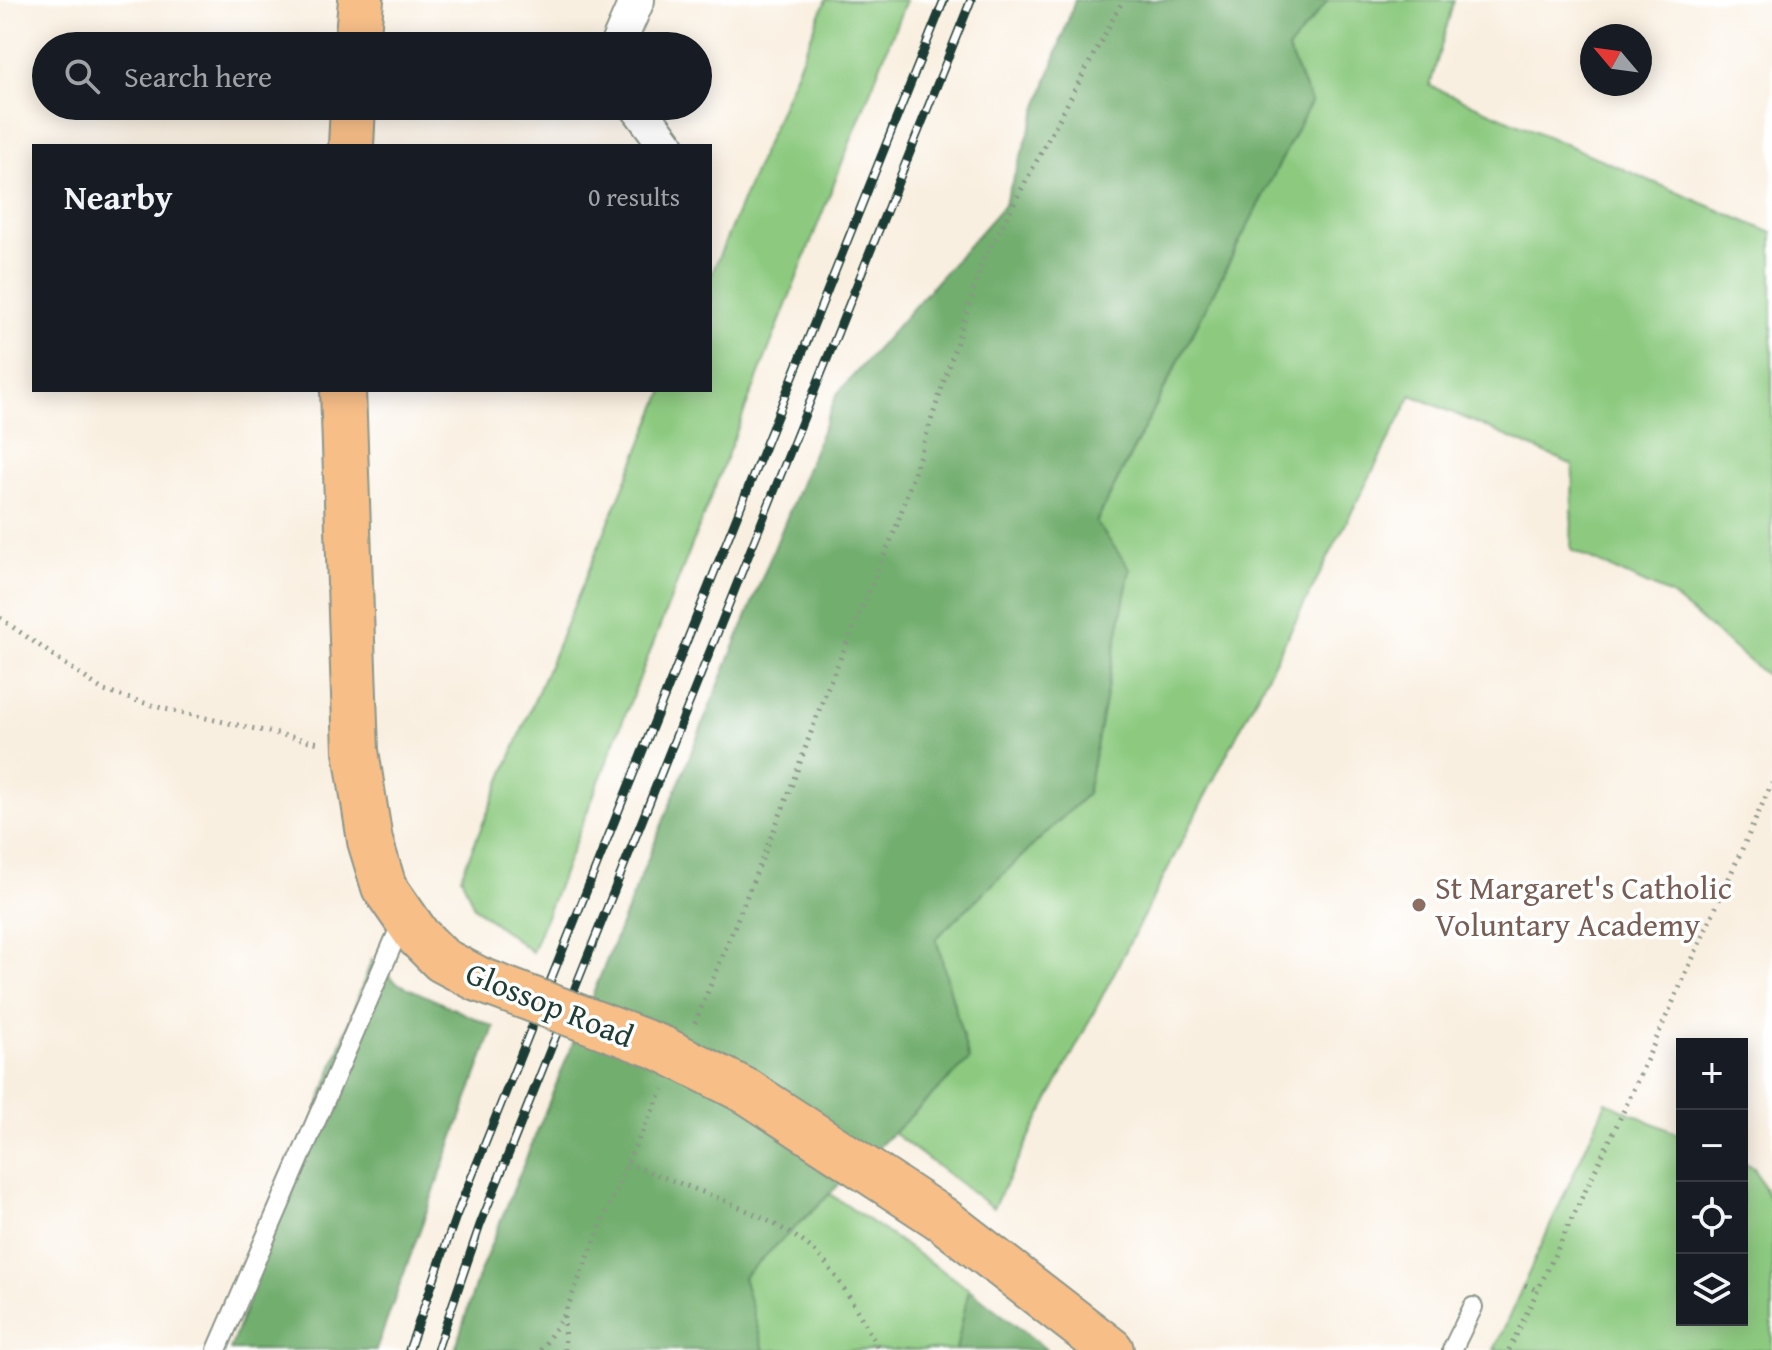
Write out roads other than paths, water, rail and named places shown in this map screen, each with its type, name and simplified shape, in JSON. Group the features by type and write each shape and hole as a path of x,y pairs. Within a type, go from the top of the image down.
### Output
{"main road":[{"path":"358,32 361,0"},
{"path":"351,144 352,120"},
{"name":"Glossop Road","path":"343,392 356,751 370,841 384,887 411,927 442,960 478,979 661,1048 748,1092 942,1219 1111,1350"}],"street":[{"path":"623,32 637,0"},
{"path":"648,120 666,144"}],"lane":[{"path":"217,1350 411,927"},
{"path":"1452,1350 1473,1307"}],"railway":[{"path":"409,1350 456,1216 944,0"},
{"path":"437,1350 480,1225 971,0"}],"place":[{"name":"St Margaret's Catholic Voluntary Academy","path":"1419,905"}]}
